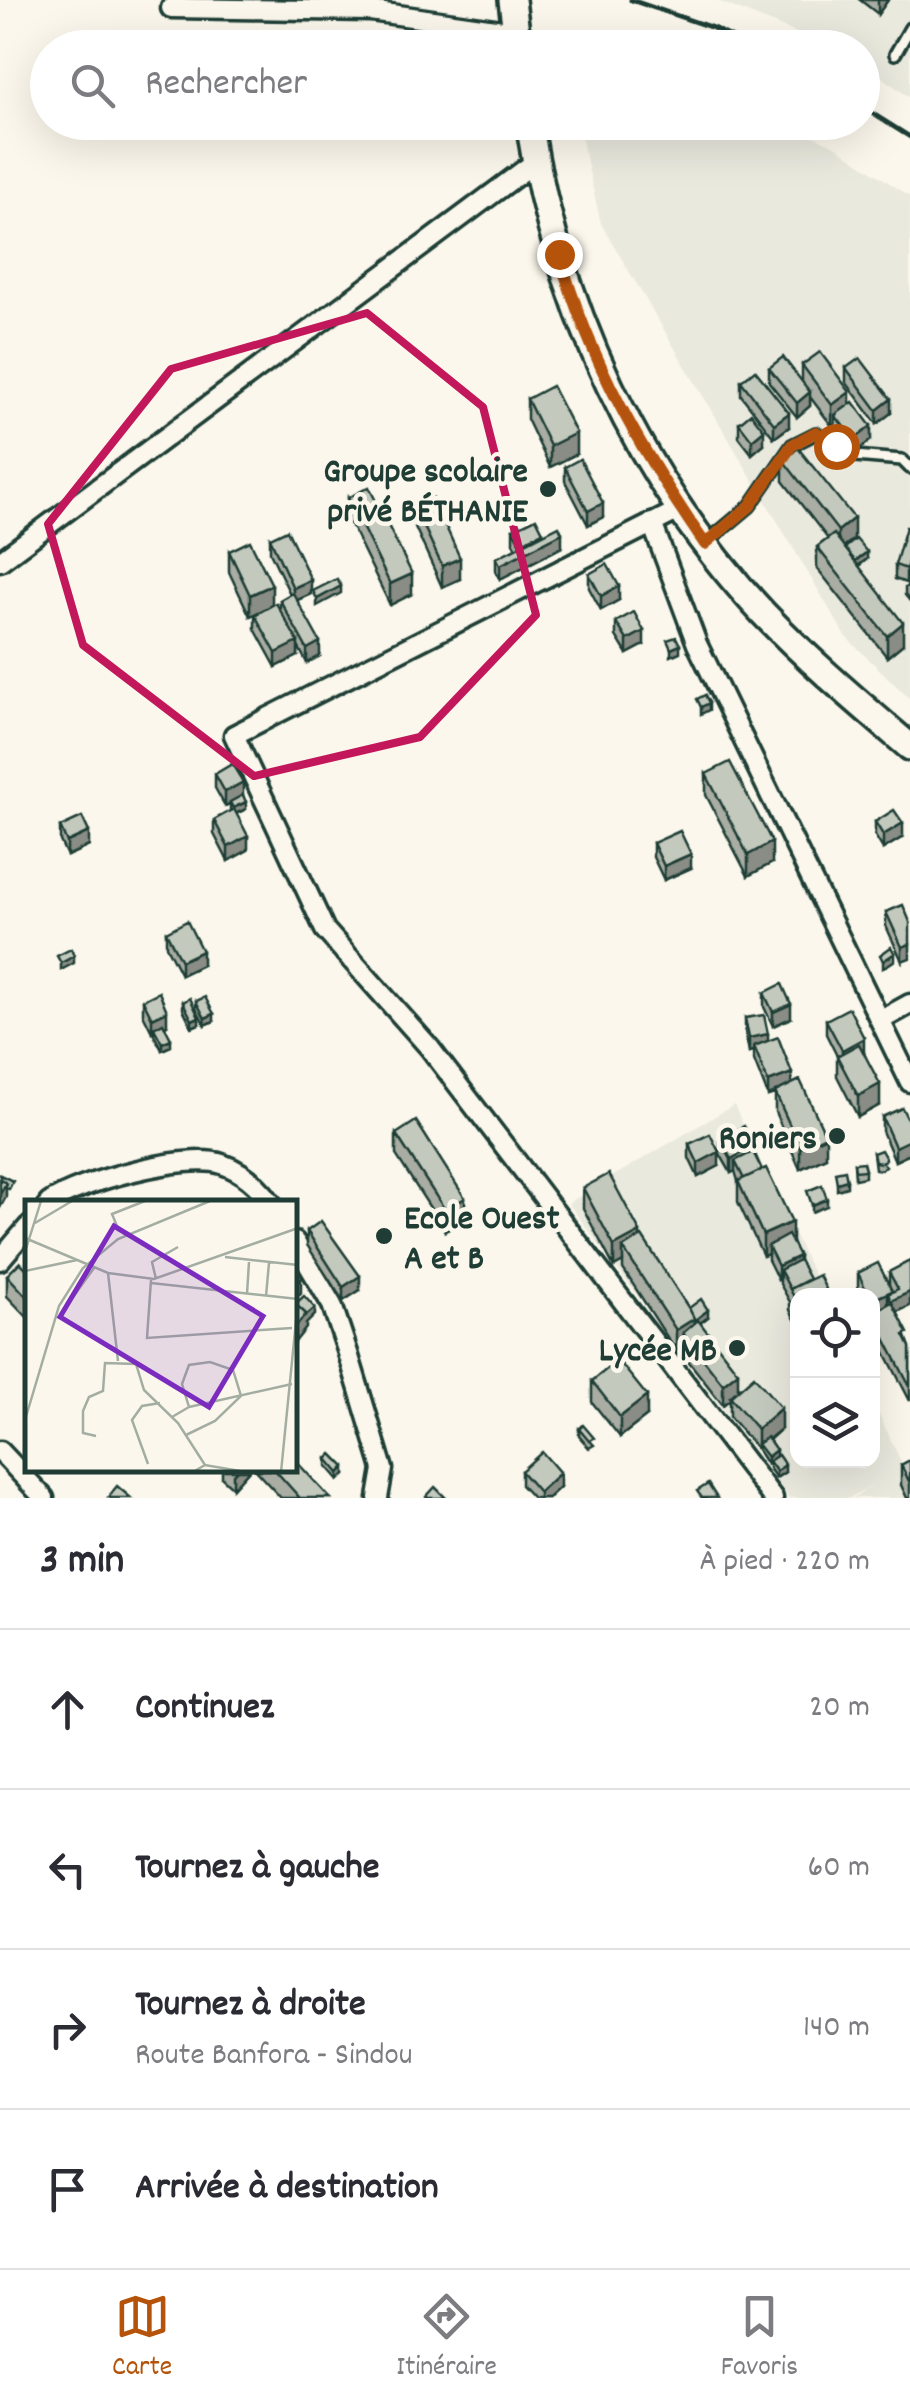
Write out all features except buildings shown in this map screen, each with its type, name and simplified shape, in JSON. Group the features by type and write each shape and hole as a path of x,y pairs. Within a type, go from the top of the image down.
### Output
{"main road":[{"path":"512,0 516,30"},
{"path":"532,140 574,305 617,405 681,508 705,544 764,614 818,668 910,747"}],"street":[{"path":"171,8 370,10 468,30"},
{"path":"0,562 535,162"},
{"path":"681,508 234,735 324,930 429,1047 774,1498"},
{"path":"652,523 697,644 910,1082"},
{"path":"881,1020 910,1004"},
{"path":"54,1200 76,1188 118,1175 170,1165 219,1162 242,1174 267,1200"},
{"path":"0,1260 25,1231"},
{"path":"298,1247 332,1306 348,1353 383,1469 378,1498"},
{"path":"0,1452 44,1498"}],"lane":[{"path":"894,54 910,28"},
{"path":"705,544 750,506 792,445 816,432 855,456 902,460 910,468"}],"highlighted area":[{"path":"367,313 483,407 536,615 420,737 254,776 83,645 48,524 171,369"}],"shaded area":[{"path":"715,0 910,0 910,98 880,76 880,30 789,30"},
{"path":"582,140 822,140 910,197 910,699 846,637 601,224"},
{"name":"Lycée MB","path":"734,1105 820,1288 790,1288 790,1468 880,1468 880,1416 903,1466 910,1498 854,1498 873,1484 850,1498 789,1498 568,1203"}],"railway":[{"path":"631,0 717,30"},
{"path":"880,118 910,137"}],"place":[{"name":"Groupe scolaire privé BÉTHANIE","path":"548,489"},
{"name":"Roniers","path":"837,1136"},
{"name":"Ecole Ouest A et B","path":"384,1236"},
{"name":"Lycée MB","path":"737,1348"}],"route":[{"path":"559,254 574,305 617,405 705,544 750,506 792,445 816,432 836,446"}]}
